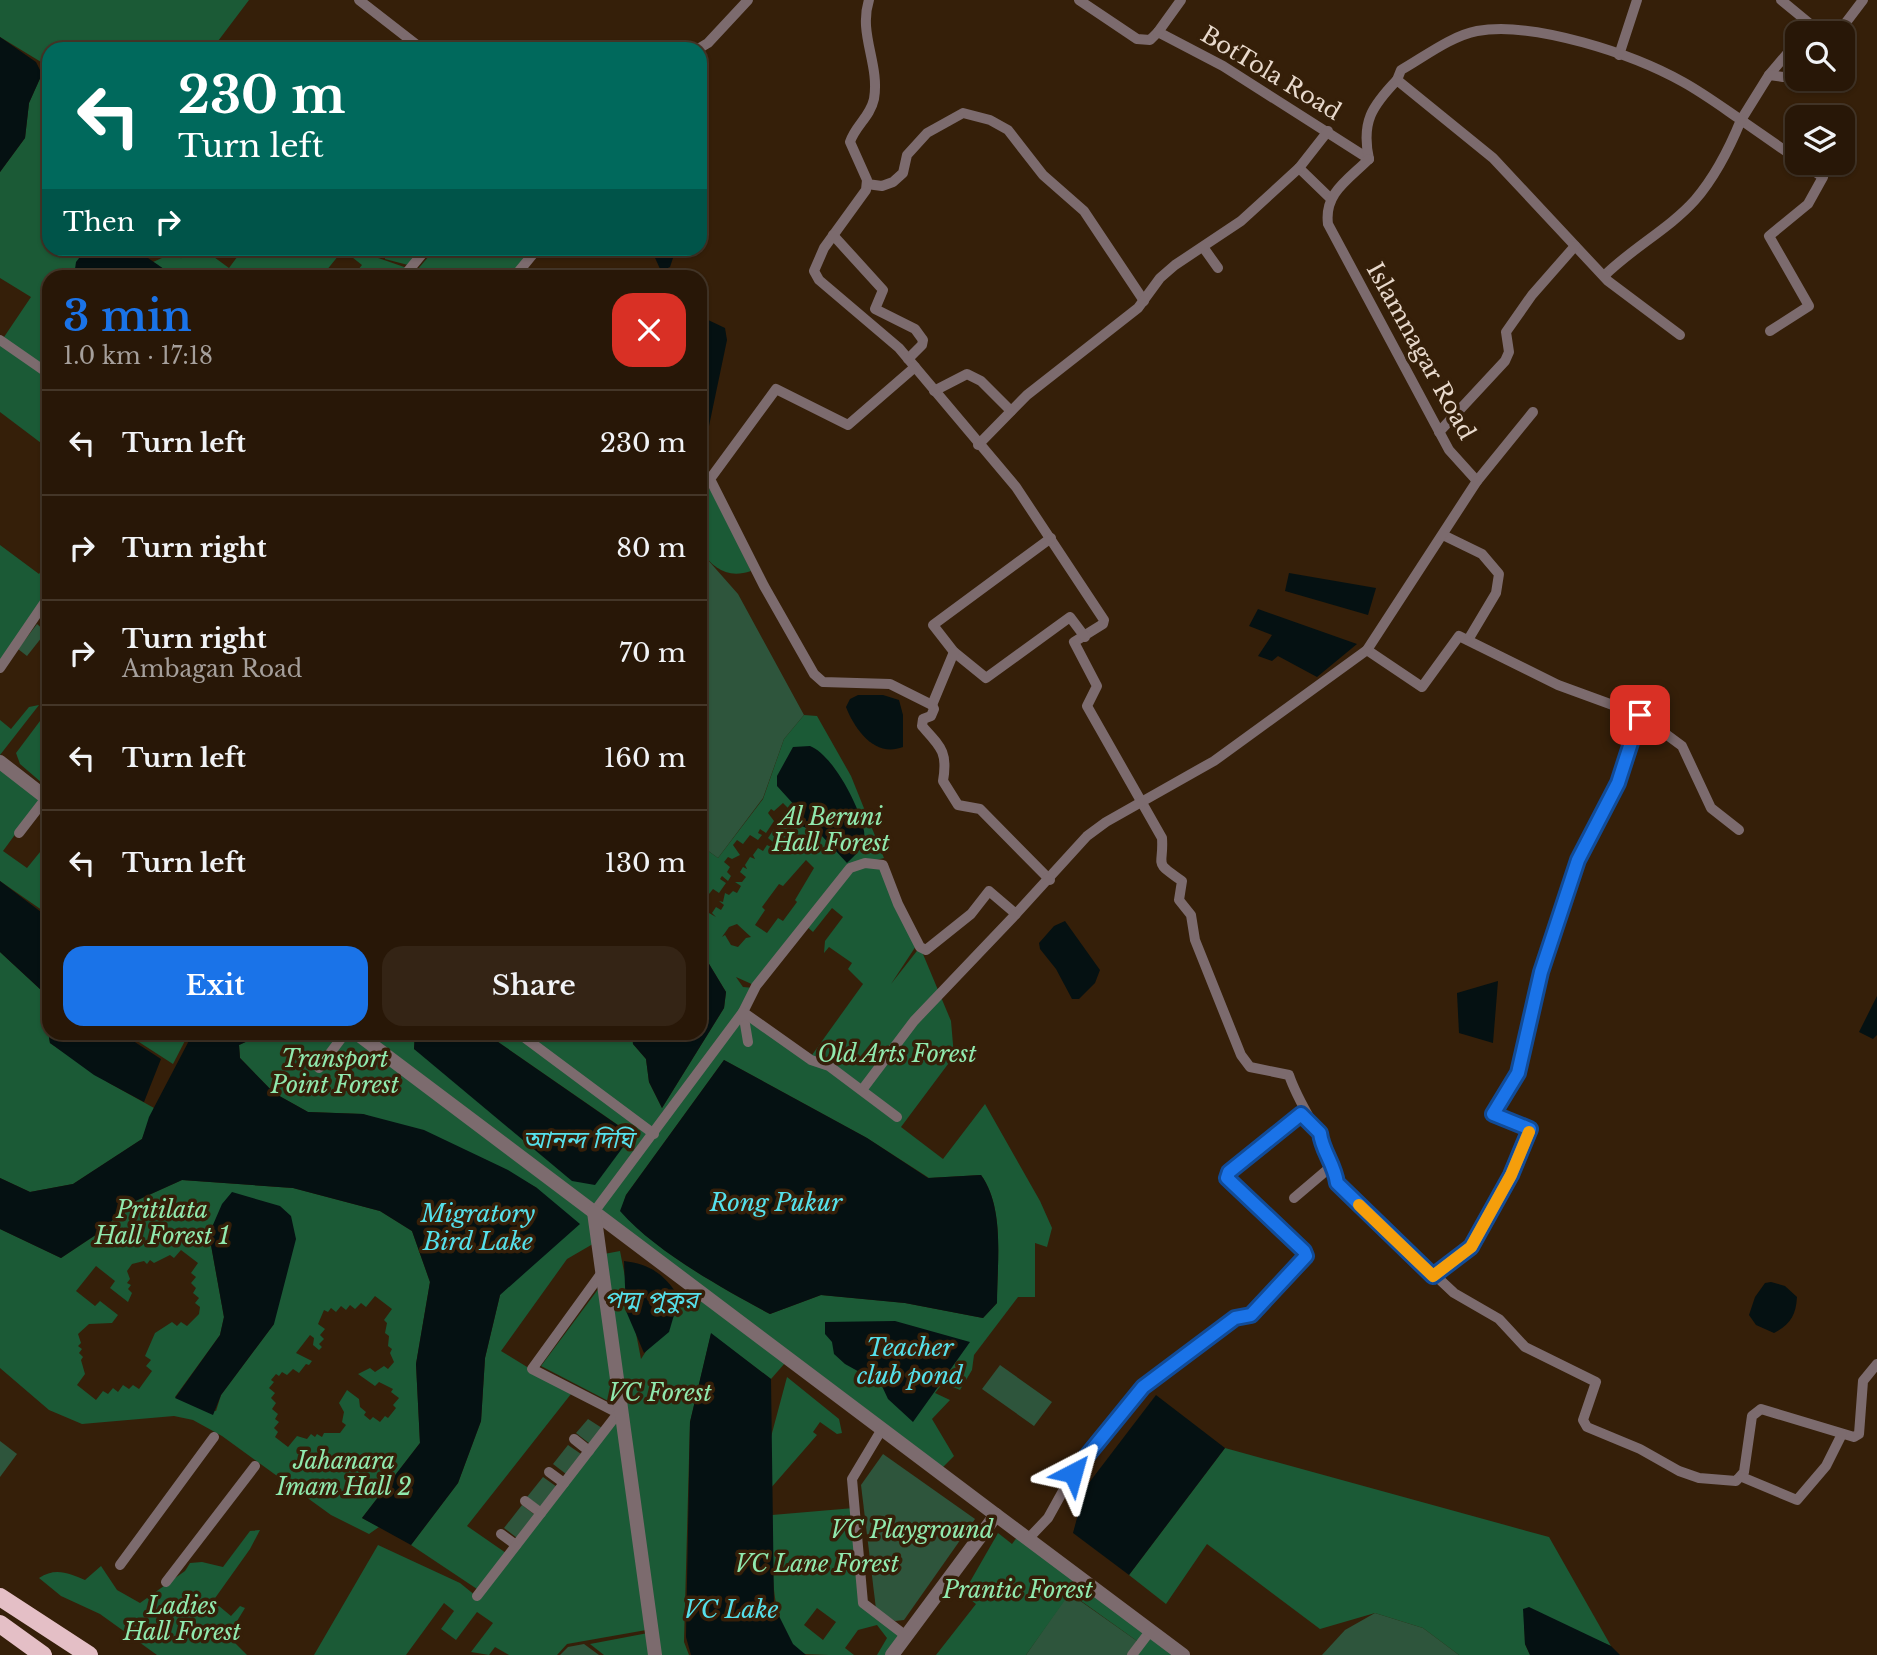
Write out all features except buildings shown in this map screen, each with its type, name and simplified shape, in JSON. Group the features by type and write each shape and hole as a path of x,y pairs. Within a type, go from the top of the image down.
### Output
{"highway":[{"path":"0,1597 89,1655"},
{"path":"0,1624 43,1655"}],"street":[{"path":"359,0 413,42"},
{"path":"707,44 748,0"},
{"path":"867,184 850,142 852,134 867,118 873,101 873,57 866,35 864,16 869,0"},
{"name":"BotTola Road","path":"1079,0 1137,39 1150,40 1158,32 1223,66 1368,159"},
{"path":"1158,32 1181,0"},
{"path":"1619,55 1637,0"},
{"path":"1782,0 1808,21"},
{"path":"1847,21 1863,0"},
{"path":"1298,168 1330,198 1368,159 1364,138 1373,105 1397,80 1401,71 1475,31 1513,29 1553,34 1619,55 1684,82 1785,151"},
{"path":"1604,276 1695,199 1731,144 1741,120 1769,75 1785,56"},
{"path":"1769,75 1785,77"},
{"path":"1397,80 1493,158 1604,276 1680,335"},
{"path":"867,184 882,186 893,182 903,173 907,155 927,133 962,113 990,120 1008,130 1043,175 1084,211 1144,301"},
{"path":"978,445 1011,411 1075,355 1127,317 1144,301 1160,278 1241,221 1298,168 1328,131"},
{"path":"1770,331 1809,306 1769,236 1808,204 1823,177 1820,175"},
{"path":"867,184 824,248 814,271 819,281 912,363 978,445 1016,487 1104,620 1103,624 1074,642 1097,686 1087,706 1162,838 1158,859 1162,866 1182,881 1179,900 1191,915 1195,940 1241,1055 1250,1067 1289,1076 1298,1101 1334,1164 1337,1183 1454,1293 1499,1319 1525,1347 1596,1382 1583,1420 1587,1427 1699,1478 1736,1481 1742,1477 1752,1416 1760,1409 1842,1434 1854,1437 1859,1434 1863,1381 1877,1364"},
{"name":"Islamnagar Road","path":"1330,198 1326,208 1328,224 1449,450 1477,481"},
{"path":"707,480 776,389 848,425 912,363 922,345 923,340 915,329 875,309 883,290 834,235"},
{"path":"1439,432 1505,361 1509,352 1506,332 1532,295 1576,246"},
{"path":"1203,247 1218,268"},
{"path":"409,270 420,256"},
{"path":"520,270 531,256"},
{"path":"0,340 42,369"},
{"path":"934,391 967,374 981,381 1011,411"},
{"path":"862,1090 914,1021 1050,880 1087,836 1142,800 1214,761 1367,650 1477,481 1533,412"},
{"path":"710,478 764,586 814,674 823,682 890,684 932,705"},
{"path":"1443,535 1482,554 1499,574 1496,593 1468,640"},
{"path":"1051,538 933,625 954,652 986,678 1070,617 1085,636"},
{"path":"5,664 42,608"},
{"path":"1367,650 1422,687 1460,636 1558,685 1640,715 1682,746 1711,808 1739,830"},
{"path":"954,652 932,705 934,709 931,716 923,719 922,726 939,745 946,759 943,780 958,805 980,809 1050,880"},
{"path":"1433,1276 1471,1247 1511,1175 1530,1129 1493,1114 1518,1073 1541,972 1578,860 1618,783 1640,715"},
{"path":"0,762 42,794"},
{"path":"19,833 42,806"},
{"path":"655,1655 594,1212 743,1012 756,986 850,868 865,863 883,865 898,904 920,947 926,950 971,914 989,891 1016,914"},
{"path":"743,1012 748,1042"},
{"path":"743,1012 811,1060 830,1066 897,1117"},
{"path":"319,1068 349,1040"},
{"path":"364,1040 520,1160 594,1212 1183,1655"},
{"path":"528,1040 654,1134"},
{"path":"1028,1539 1048,1518 1073,1473 1143,1387 1235,1318 1251,1315 1306,1256 1304,1251 1227,1178 1229,1172 1301,1114 1315,1127"},
{"path":"1294,1198 1334,1164"},
{"path":"603,1271 532,1369 620,1411"},
{"path":"477,1595 620,1411"},
{"path":"881,1429 852,1479 863,1603 906,1636"},
{"path":"1742,1477 1797,1500 1826,1466 1842,1434"},
{"path":"120,1565 214,1437"},
{"path":"574,1439 589,1451"},
{"path":"166,1582 255,1465"},
{"path":"549,1472 564,1483"},
{"path":"525,1501 541,1513"},
{"path":"892,1655 996,1515"},
{"path":"501,1534 516,1545"},
{"path":"1132,1655 1151,1630"}],"green space":[{"path":"0,0 249,0 217,42 42,42 42,63 0,37"},
{"path":"42,74 42,256 61,256 59,259 61,256 84,256 74,270 42,270 42,367 2,340 31,297 0,278 0,172 25,138 29,103"},
{"path":"166,256 178,256 182,259 178,256 213,256 229,268 238,256 338,256 327,270 165,270 153,262"},
{"path":"351,256 373,256 407,268 358,270 362,265"},
{"path":"385,256 415,256 408,265 385,259"},
{"path":"429,256 528,256 519,270 417,270"},
{"path":"0,340 42,369 42,444 0,412"},
{"path":"707,487 712,491 751,571 728,573 707,558"},
{"path":"0,545 39,574 42,570 42,606 0,666"},
{"path":"707,559 738,594 804,715 784,739 763,798 718,858 707,850"},
{"path":"37,624 42,628 42,637 27,656 18,649"},
{"path":"39,705 0,755 0,720 11,729 29,707"},
{"path":"804,715 817,716 851,776 884,858 868,862 883,865 916,946 891,984 920,947 951,1021 954,1056 901,1127 943,1159 985,1104 1040,1201 1052,1228 1047,1247 1035,1243 1035,1297 1018,1297 974,1355 972,1370 960,1390 943,1383 935,1393 950,1400 932,1419 954,1456 941,1469 594,1212 598,1241 567,1259 501,1351 571,1394 467,1526 506,1553 477,1589 411,1545 458,1483 481,1421 485,1358 500,1295 537,1188 486,1160 363,1114 308,1112 274,1093 240,1058 239,1045 250,1040 415,1040 414,1049 620,1149 631,1134 495,1040 633,1040 646,1059 649,1082 662,1108 704,1040 707,1040 707,1035 724,1008 726,992 707,961 707,915 709,913 716,917 712,913 716,907 721,910 724,905 719,901 723,902 725,893 737,893 741,886 735,882 742,882 746,877 740,872 743,867 747,869 745,865 750,857 755,859 753,855 758,848 763,851 767,845 771,847 773,842 768,838 774,829 777,831 779,828 776,826 778,823 784,826 789,819 791,821 792,812 783,803 774,811 771,809 768,813 774,821 766,833 760,829 758,833 762,835 758,840 750,835 743,844 737,840 733,845 740,855 732,859 728,857 724,862 730,867 727,872 731,876 728,881 722,876 720,879 726,883 719,893 713,889 707,893 707,850 718,858 763,799 784,739","holes":["806,860 814,868 795,900 797,902 783,921 778,918 767,933 755,925 765,910 762,907 779,884 783,886","832,908 843,917 825,941 824,953 829,947 852,963 848,969 863,984 812,1055 743,1012 754,988 743,987 736,977 756,986 804,924 813,932","737,924 751,937 746,938 738,947 731,945 725,935 722,937 729,927","724,1060 867,1138 929,1178 981,1175 994,1203 998,1236 997,1303 983,1318 905,1303 821,1295 770,1314 671,1255 635,1226 621,1211 626,1195"]},
{"path":"42,718 42,783 20,764 16,753"},
{"path":"0,767 41,799 3,851 27,868 42,850 42,910 0,881"},
{"path":"0,952 41,990 42,1040 49,1040 50,1043 109,1083 154,1108 142,1139 73,1184 30,1192 0,1178"},
{"path":"136,1040 185,1040 173,1064"},
{"path":"182,1180 293,1188 380,1211 412,1231 430,1282 416,1364 420,1443 362,1518 379,1527 369,1534 331,1515 222,1436 193,1420 174,1416 82,1424 49,1410 0,1368 0,1229 61,1258 100,1232 131,1203","holes":["209,1234 274,1324 221,1395 216,1411 175,1397 220,1335 224,1317","181,1250 198,1263 191,1273 196,1277 191,1283 196,1288 193,1293 199,1298 195,1303 200,1307 199,1314 187,1326 181,1322 177,1326 172,1322 155,1333 145,1356 151,1360 146,1366 152,1371 139,1389 133,1385 129,1389 123,1385 118,1392 113,1388 108,1394 103,1391 96,1400 77,1385 85,1374 81,1360 83,1357 79,1353 82,1349 78,1346 81,1343 78,1334 89,1324 112,1323 118,1315 100,1301 95,1306 76,1291 96,1266 115,1281 110,1288 128,1302 132,1293 128,1289 131,1285 127,1283 130,1279 127,1271 132,1264 144,1261 147,1264 150,1260 154,1263 170,1255 174,1258","375,1296 392,1309 384,1320 387,1323 385,1333 389,1336 388,1346 392,1349 390,1353 394,1362 388,1369 384,1366 375,1372 370,1368 358,1374 375,1386 379,1382 393,1389 391,1392 399,1398 393,1405 396,1408 388,1418 385,1416 380,1422 373,1417 370,1420 364,1415 366,1412 360,1407 359,1399 347,1390 339,1403 344,1412 342,1422 346,1425 340,1433 324,1433 322,1437 311,1434 307,1439 297,1436 288,1447 275,1437 278,1432 274,1428 279,1422 275,1419 278,1414 272,1409 276,1403 271,1398 275,1393 269,1388 274,1382 271,1380 276,1374 279,1376 282,1372 287,1375 293,1369 299,1373 306,1364 309,1365 312,1361 296,1353 310,1335 314,1338 313,1345 319,1350 322,1347 319,1344 324,1339 320,1335 325,1329 318,1324 324,1310 328,1312 331,1308 336,1312 341,1306 346,1310 350,1305 355,1309 361,1303 366,1307"]},
{"name":"VC Forest","path":"620,1251 641,1359 686,1289 785,1363 771,1379 711,1334 690,1422 684,1642 689,1655 659,1655 604,1254"},
{"path":"599,1288 616,1405 541,1366"},
{"path":"1000,1365 1052,1402 1034,1426 982,1389"},
{"path":"787,1377 839,1419 842,1433 837,1434 820,1422 813,1432 817,1435 763,1497 764,1463"},
{"path":"622,1408 652,1629 567,1644 557,1655 509,1655 495,1647 489,1655 471,1652 493,1623 477,1612 456,1640 441,1629 454,1611 444,1603 406,1655 314,1655 378,1545 460,1583 476,1596"},
{"path":"588,1419 602,1428 590,1444 576,1433"},
{"path":"0,1441 17,1454 0,1477"},
{"path":"568,1445 581,1454 566,1474 553,1464"},
{"path":"1225,1448 1549,1537 1611,1646 1524,1609 1525,1644 1530,1655 1459,1655 1423,1628 1375,1613 1320,1629 1207,1544 1166,1604 1129,1575"},
{"name":"VC Playground","path":"883,1454 975,1519 904,1620 895,1621 876,1609 861,1485"},
{"path":"543,1477 557,1487 541,1507 527,1497"},
{"path":"522,1505 535,1515 517,1538 504,1528"},
{"name":"VC Lane Forest","path":"854,1508 863,1603 903,1634 887,1655 877,1655 887,1638 877,1625 858,1630 845,1648 854,1655 805,1654 792,1644 784,1630 774,1591 772,1515","holes":["817,1608 836,1622 823,1640 804,1625"]},
{"name":"Ladies Hall Forest","path":"260,1530 250,1549 213,1601 231,1616 240,1606 245,1608 228,1636 247,1655 157,1655 100,1614 61,1596 39,1578 56,1572 68,1573 85,1580 101,1566 117,1590 140,1603 185,1571 190,1563 202,1562 223,1567 250,1531"},
{"name":"Prantic Forest","path":"998,1533 1012,1544 1018,1536 1148,1630 1137,1641 1070,1593 1026,1655 936,1655 976,1604 963,1594"},
{"path":"1069,1593 1137,1641 1127,1655 1026,1655"},
{"path":"1375,1613 1423,1628 1459,1655 1322,1655 1345,1630"},
{"path":"1151,1632 1181,1655 1134,1655"},
{"path":"648,1633 651,1655 604,1655 590,1644"},
{"path":"584,1644 599,1655 560,1655 568,1647"}],"water":[{"path":"0,37 36,62 42,74 29,103 25,138 0,172"},
{"path":"81,256 145,256 165,270 75,270"},
{"path":"654,256 674,256 670,267 661,270"},
{"path":"707,319 725,328 727,340 707,436"},
{"path":"1289,573 1376,588 1368,615 1285,591"},
{"path":"1258,609 1357,644 1317,677 1278,656 1272,661 1258,656 1272,635 1249,626"},
{"path":"858,695 883,695 899,700 903,715 903,747 884,749 867,740 846,707 850,699"},
{"path":"810,746 819,751 836,771 851,796 861,821 864,831 862,845 847,863 821,835 802,826 797,808 777,786 777,776 793,747"},
{"path":"0,881 42,913 42,996 41,990 0,952"},
{"path":"1065,921 1100,970 1095,983 1079,999 1072,999 1056,969 1040,949 1039,943 1054,926"},
{"path":"707,961 726,992 724,1008 707,1035"},
{"path":"1498,981 1493,1043 1459,1033 1457,993"},
{"path":"1877,996 1877,1035 1873,1039 1859,1032"},
{"path":"49,1040 132,1040 161,1059 144,1102 94,1075"},
{"name":"Migratory Bird Lake","path":"189,1040 250,1040 239,1045 240,1058 274,1093 308,1112 363,1114 424,1130 508,1170 537,1188 580,1224 500,1295 485,1358 481,1421 458,1483 411,1545 362,1518 420,1443 416,1364 430,1282 412,1231 380,1211 293,1188 182,1180 131,1203 100,1232 61,1258 0,1229 0,1178 30,1192 73,1184 142,1139 149,1117"},
{"name":"আনন্দ দিঘি","path":"415,1040 495,1040 632,1135 595,1185 572,1181 414,1049"},
{"path":"633,1040 704,1040 662,1108 649,1082 646,1059"},
{"name":"Rong Pukur","path":"724,1060 867,1138 928,1178 981,1175 994,1203 998,1236 997,1303 983,1318 905,1303 821,1295 770,1314 690,1268 635,1226 620,1211 626,1195"},
{"path":"232,1192 280,1206 291,1216 296,1239 274,1324 221,1395 213,1415 175,1398 220,1335 224,1317 209,1234 222,1204"},
{"name":"পদ্ম পুকুর","path":"624,1261 656,1272 669,1283 679,1298 669,1332 644,1353 626,1311"},
{"path":"1765,1283 1785,1286 1797,1297 1791,1319 1774,1333 1756,1325 1749,1315 1755,1297"},
{"name":"Teacher club pond","path":"895,1321 970,1342 913,1422 888,1399 881,1384 845,1364 834,1354 832,1342 825,1334 825,1322"},
{"name":"VC Lake","path":"711,1333 771,1379 774,1606 793,1644 806,1655 691,1655 686,1637 690,1422"},
{"path":"1156,1395 1225,1448 1129,1575 1073,1533 1085,1488"},
{"path":"1529,1607 1611,1646 1620,1655 1530,1655 1525,1644 1523,1609"}],"slow traffic":[{"path":"1359,1205 1433,1276 1471,1247 1511,1175 1529,1132"}],"route":[{"path":"1073,1473 1143,1387 1235,1318 1251,1315 1306,1256 1304,1251 1227,1178 1229,1172 1301,1114 1320,1133 1321,1144 1334,1164 1337,1183 1433,1276 1471,1247 1511,1175 1530,1129 1493,1114 1518,1073 1541,972 1578,860 1596,831 1618,783 1640,715"}],"park label":[{"name":"Al Beruni Hall Forest","path":"831,830"},
{"name":"Old Arts Forest","path":"897,1054"},
{"name":"Transport Point Forest","path":"335,1072"},
{"name":"Pritilata Hall Forest 1","path":"162,1223"},
{"name":"Jahanara Imam Hall 2","path":"344,1474"}]}
